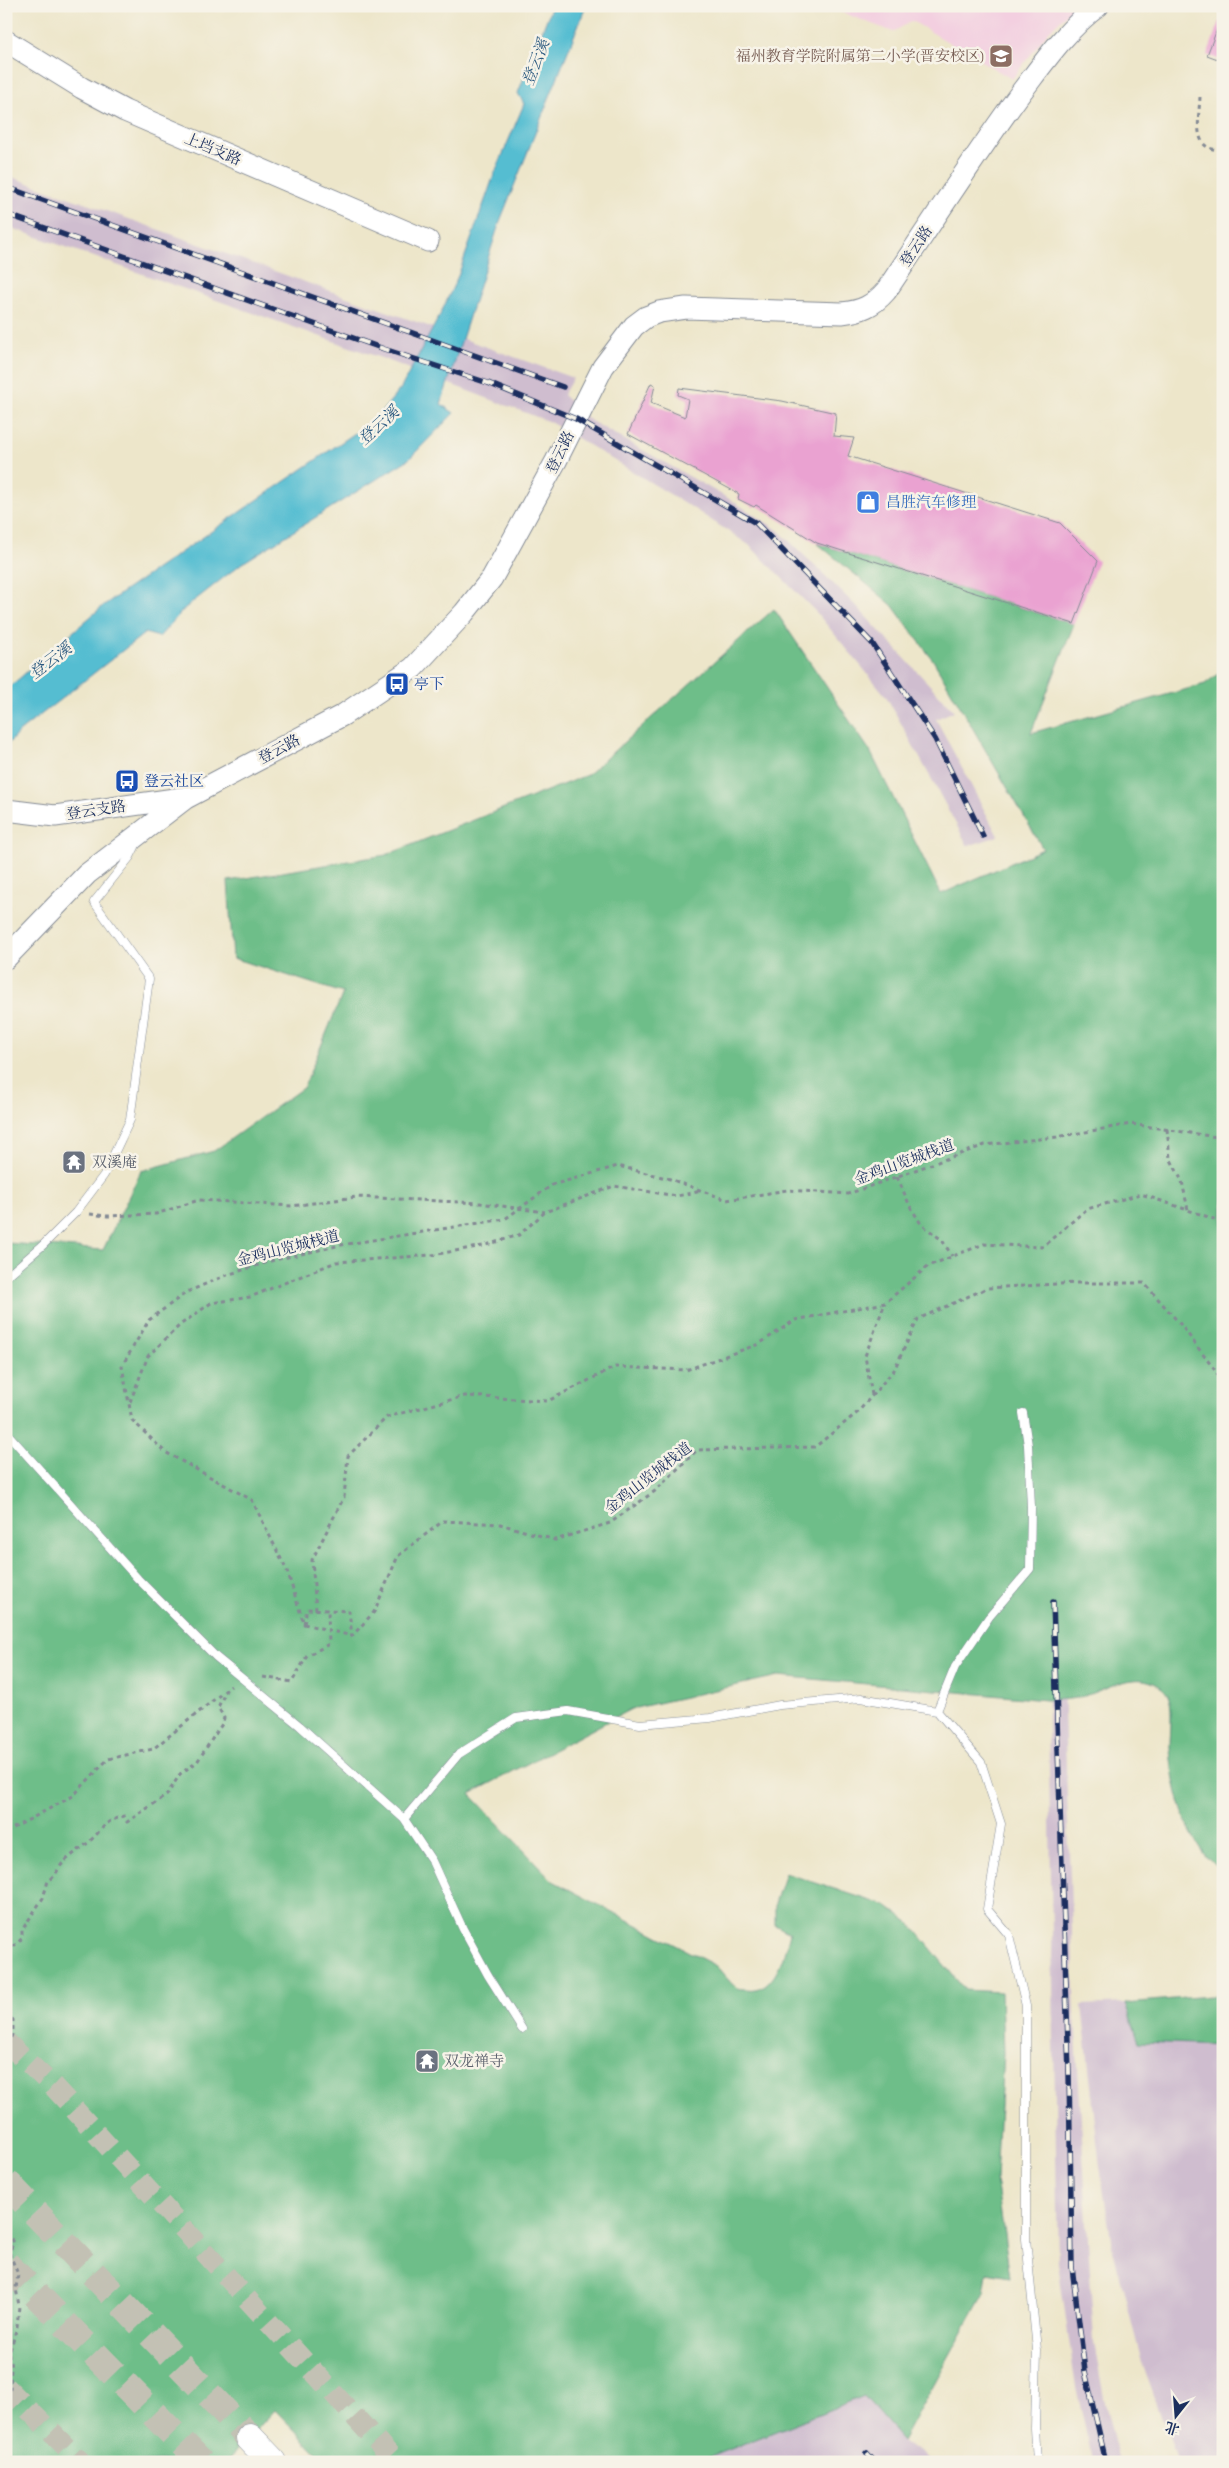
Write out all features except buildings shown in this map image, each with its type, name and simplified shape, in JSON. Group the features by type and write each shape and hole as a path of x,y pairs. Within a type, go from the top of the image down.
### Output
{"highway":[{"path":"250,2438 273,2462"}],"street":[{"name":"登云路","path":"6,958 87,874 147,826 186,798 343,715 389,686 419,662 464,614 492,578 552,468 603,367 625,335 646,317 686,308 842,312 867,308 877,301 886,292 997,125 1041,66 1071,30 1098,6"},
{"name":"上垱支路","path":"6,41 82,88 124,110 428,241"},
{"name":"登云支路","path":"6,810 55,816 186,798"}],"lane":[{"path":"6,1277 76,1212 104,1175 130,1120 149,979 94,902 130,858 147,826"},
{"path":"937,1711 955,1667 989,1617 1030,1569 1031,1507 1028,1445 1023,1413"},
{"path":"6,1432 138,1579 216,1657 250,1687 300,1726 404,1819 432,1860 463,1929 488,1975 522,2029"},
{"path":"404,1819 459,1754 516,1718 568,1711 640,1724 710,1718 780,1705 861,1698 937,1711 981,1762 1001,1824 987,1909 1009,1935 1026,2006 1026,2239 1037,2350 1035,2428 1037,2462"}],"path":[{"path":"1200,97 1198,134 1201,142 1205,148 1223,150"},
{"name":"金鸡山览城栈道","path":"304,1624 287,1571 252,1500 165,1452 132,1420 122,1366 149,1320 187,1292 227,1275 274,1260 341,1246 505,1219 552,1186 618,1166 670,1179 727,1200 787,1190 848,1194 985,1145 1057,1137 1131,1124 1223,1138"},
{"path":"1167,1129 1170,1158 1182,1181 1188,1210"},
{"path":"897,1177 910,1206 921,1224 942,1240 952,1256"},
{"path":"130,1402 148,1356 180,1325 211,1303 250,1297 336,1262 432,1255 483,1246 519,1235 546,1212 614,1186 677,1196 702,1191"},
{"path":"872,1395 865,1356 885,1303 928,1266 984,1244 1042,1247 1087,1209 1141,1194 1223,1222"},
{"path":"76,1212 107,1216 156,1214 199,1200 292,1206 356,1197 480,1203 546,1212"},
{"name":"金鸡山览城栈道","path":"352,1636 374,1612 398,1556 443,1521 500,1524 555,1540 610,1523 655,1491 697,1450 815,1447 858,1412 894,1370 918,1319 987,1288 1076,1283 1144,1283 1181,1325 1217,1373 1223,1395"},
{"path":"316,1610 312,1560 344,1497 348,1456 387,1417 464,1396 548,1400 615,1367 686,1370 759,1344 795,1320 885,1303"},
{"path":"307,1609 316,1610 349,1611 352,1636 304,1624 307,1609"},
{"path":"6,1832 73,1796 108,1759 154,1749 231,1686 250,1687 260,1677 292,1682 307,1656 329,1644 328,1609"},
{"path":"6,1978 12,1968 6,1950 18,1943 22,1938 22,1930 43,1898 48,1881 54,1878 63,1864 76,1850 93,1838 107,1822 124,1816 127,1822 167,1795 180,1774 194,1766 222,1724 224,1718 218,1707 226,1690"},
{"path":"6,2013 13,2020 13,2032 6,2050"},
{"path":"6,2233 14,2242 10,2248 10,2255 18,2274 16,2288 19,2306 17,2327 9,2354 11,2369 10,2389 6,2394"}],"shaded area":[{"name":"福州教育学院附属第二小学(晋安校区)","path":"825,6 1075,6 1049,31 1012,79 912,21 893,32"},
{"path":"6,175 573,378 563,395 591,421 731,500 778,530 856,606 954,711 936,719 998,836 968,846 886,696 816,612 749,545 688,505 550,422 384,359 6,226"},
{"path":"1060,1599 1075,2017 1094,2342 1104,2398 1119,2462 1093,2460 1076,2389 1058,2263 1046,1604"},
{"path":"1125,2003 1139,2042 1223,2045 1223,2462 1178,2462 1142,2363 1112,2246 1100,2167 1082,2005"},
{"path":"864,2396 903,2440 932,2462 698,2462"}],"green space":[{"path":"817,543 1074,624 1031,733 1205,684 1223,670 1223,1872 1200,1849 1184,1816 1178,1799 1171,1763 1169,1698 1164,1689 1149,1681 1127,1681 1076,1698 1046,1700 778,1676 631,1709 470,1794 553,1881 716,1966 737,1988 756,1989 771,1979 777,1971 790,1933 775,1925 775,1903 785,1873 887,1906 910,1923 965,1990 1001,1992 1003,2053 996,2179 1010,2277 987,2273 984,2293 903,2440 864,2396 698,2462 326,2462 275,2410 226,2462 6,2462 6,1243 103,1250 141,1171 214,1151 304,1087 343,993 233,958 228,881 386,855 587,775 774,609 870,751 941,894 1043,849 933,660 892,605"},
{"path":"1223,1995 1223,2045 1139,2042 1125,2003"}],"water":[{"name":"登云溪","path":"552,6 586,6 500,221 441,404 454,413 409,459 241,564 185,608 159,637 145,633 20,731 6,746 6,690 104,605 379,415 401,388 441,313 458,276 494,175 524,104 518,93"}],"tunnel":[{"path":"6,2042 54,2087 396,2462"},
{"path":"6,2182 250,2438"},
{"path":"6,2264 201,2462"},
{"path":"6,2387 81,2462"}],"railway":[{"path":"6,187 563,387"},
{"path":"6,214 384,349 488,383 576,419 756,523 872,643 935,739 983,836"},
{"path":"1053,1602 1069,2072 1072,2267 1085,2371 1106,2462"},
{"path":"867,2453 875,2462"}],"place":[{"name":"福州教育学院附属第二小学(晋安校区)","path":"1001,56"},
{"name":"昌胜汽车修理","path":"868,502"},
{"name":"亭下","path":"397,684"},
{"name":"登云社区","path":"127,781"},
{"name":"双溪庵","path":"74,1162"},
{"name":"双龙禅寺","path":"427,2061"}]}
